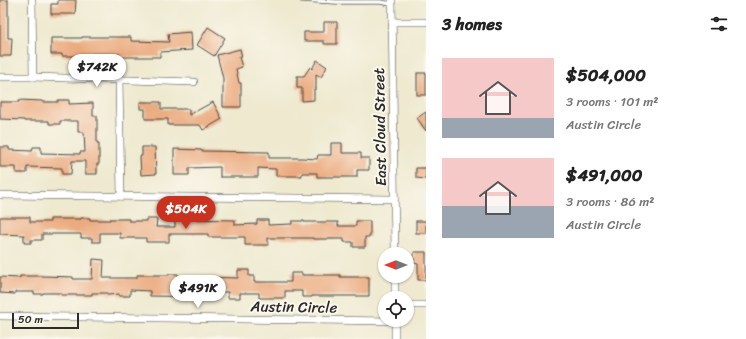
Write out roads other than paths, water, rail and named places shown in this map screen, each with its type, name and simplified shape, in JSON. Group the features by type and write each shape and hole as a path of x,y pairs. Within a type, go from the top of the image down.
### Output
{"street":[{"path":"32,0 33,77"},
{"name":"East Cloud Street","path":"392,2 395,247"},
{"path":"392,22 426,22"},
{"path":"0,77 194,82"},
{"path":"119,80 122,196"},
{"path":"0,195 394,198"},
{"path":"414,305 426,305"},
{"name":"Austin Circle","path":"0,316 378,321"},
{"path":"395,327 395,339"}],"lane":[{"path":"302,0 336,2 392,2"}]}
